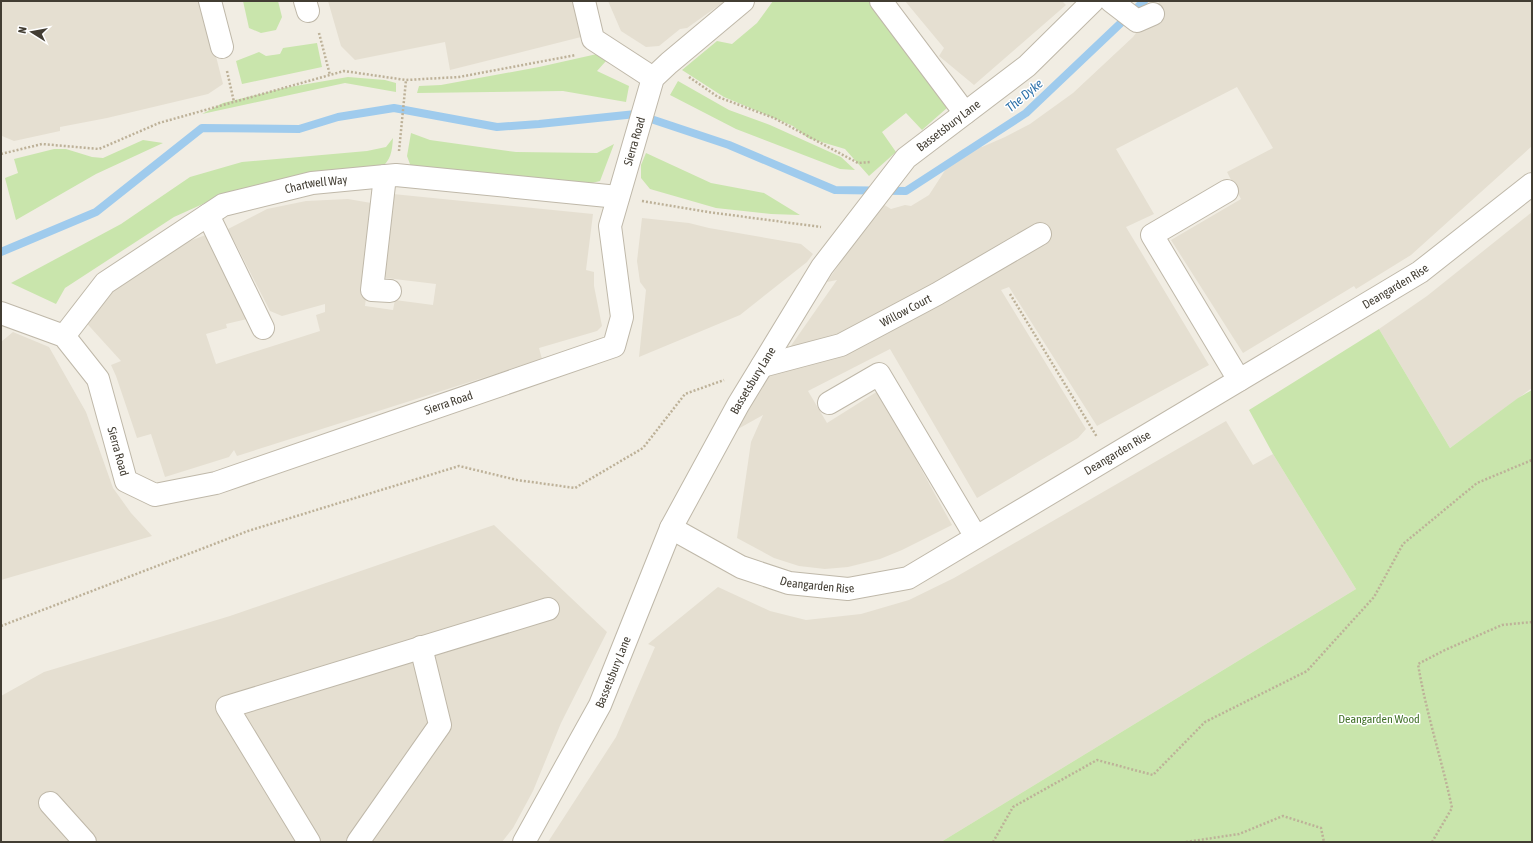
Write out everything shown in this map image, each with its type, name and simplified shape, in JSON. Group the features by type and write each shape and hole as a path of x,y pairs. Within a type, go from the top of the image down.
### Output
{"street":[{"path":"210,1 222,47"},
{"path":"584,1 593,39 609,49 651,87"},
{"name":"Sierra Road","path":"64,336 98,379 126,481 155,496 216,484 614,346 622,317 610,226 651,87 669,63 743,1"},
{"path":"881,1 965,113"},
{"name":"Bassetsbury Lane","path":"524,842 600,706 672,528 738,405 822,267 903,162 1027,66 1093,1"},
{"path":"1115,4 1145,18"},
{"name":"Chartwell Way","path":"64,336 105,283 224,205 312,183 396,175 618,197"},
{"path":"385,176 372,290 390,291"},
{"name":"Deangarden Rise","path":"672,528 741,567 789,583 848,589 908,578 1420,272 1532,184"},
{"path":"1227,192 1152,236 1239,380"},
{"path":"208,215 263,328"},
{"name":"Willow Court","path":"762,366 841,345 937,294 1040,234"},
{"path":"1,313 64,336"},
{"path":"829,403 879,374 976,537"},
{"path":"309,842 227,707 548,609"},
{"path":"358,842 440,725 421,647"},
{"path":"50,803 85,842"}],"path":[{"path":"307,6 315,20 330,75"},
{"path":"222,47 234,102"},
{"path":"1,154 42,144 99,149 159,122 344,71 406,80 459,77 609,49"},
{"path":"669,63 718,97 774,118 858,163 903,162"},
{"path":"401,127 406,80"},
{"path":"618,197 708,212 849,232"},
{"path":"1010,294 1098,440"},
{"path":"1,626 248,531 460,466 517,480 576,488 643,448 685,394 727,379"},
{"path":"993,842 1013,807 1096,760 1153,776 1205,722 1307,671 1374,597 1403,544 1477,483 1532,460"},
{"path":"1432,842 1452,808 1443,768 1422,691 1418,664 1445,650 1502,625 1532,622"},
{"path":"1186,842 1239,834 1283,816 1321,828 1324,842"}],"shaded area":[{"path":"1,1 202,1 223,84 208,94 107,118 60,127 60,131 14,141 2,136 1,132"},
{"path":"328,1 573,1 581,37 450,70 445,42 355,60 341,46"},
{"path":"608,1 725,1 687,28 680,29 659,46 646,47 621,31"},
{"path":"905,1 1062,1 1066,5 974,85 939,56 944,48"},
{"path":"1160,1 1532,1 1532,146 1411,255 1356,289 1354,286 1243,353 1171,240 1241,199 1227,172 1273,148 1237,87 1116,149 1154,214 1126,227 1209,365 1097,426 1009,287 1001,290 1086,429 1078,438 977,498 890,349 808,391 827,423 878,391 952,525 902,550 880,559 848,567 825,569 799,566 774,558 737,538 751,442 763,415 729,434 837,280 827,282 881,203 891,209 905,205 911,206 929,195 955,155 963,149 982,147 1005,137 1030,124 1073,93 1133,37"},
{"path":"393,194 593,214 586,270 594,272 594,286 602,326 597,331 539,348 542,359 237,456 234,450 229,457 165,477 151,434 137,438 111,365 121,361 81,317 126,278 165,250 214,232 247,319 226,324 227,328 206,334 216,364 320,331 316,315 325,312 325,304 282,316 270,311 228,229 267,209 306,201 348,199 377,204 365,306 393,310 395,300 433,305 436,284 386,278 382,272"},
{"path":"1532,212 1532,388 1450,448 1379,329 1427,296"},
{"path":"642,218 689,223 709,228 801,244 813,254 807,262 740,315 639,357 646,290 640,282 637,261"},
{"path":"13,332 49,347 86,412 113,488 131,513 152,536 1,580 1,342"},
{"path":"1226,421 1253,465 1273,454 1356,589 941,842 548,842 616,737 655,647 648,644 718,587 770,611 806,620 861,614 909,600 954,578"},
{"path":"494,525 607,632 561,723 533,791 513,828 502,842 1,842 1,696 44,672 230,616"}],"green space":[{"path":"243,1 278,1 282,17 276,30 261,33 249,28"},
{"path":"773,1 877,1 956,100 922,130 906,113 882,132 896,152 869,176 845,149 808,138 793,126 724,97 682,70 717,41 732,44 757,23"},
{"path":"317,43 322,67 242,84 236,61 259,52 266,56 280,54 283,48"},
{"path":"597,54 606,61 597,71 629,86 626,102 563,91 417,93 419,86 441,85 539,67"},
{"path":"348,77 385,80 396,83 396,92 345,83 202,114 223,103 284,88"},
{"path":"678,81 729,110 770,125 841,157 855,170 840,169 736,129 670,95"},
{"path":"411,133 430,140 516,152 597,153 614,144 600,181 588,184 411,167 407,156"},
{"path":"393,138 390,155 387,162 380,169 225,194 174,217 65,288 56,304 11,283 121,224 190,177 242,162 367,151 386,147"},
{"path":"143,140 163,143 96,174 16,220 5,178 18,173 14,159 54,149 66,149 92,157 103,158"},
{"path":"646,153 711,183 764,193 800,215 771,214 716,208 650,189 641,178 641,165"},
{"name":"Deangarden Wood","path":"1379,329 1450,448 1518,398 1532,390 1532,842 941,842 1356,589 1273,454 1249,410"}],"waterway":[{"name":"The Dyke","path":"1,252 96,212 202,128 299,129 338,117 394,108 497,127 636,114 729,145 835,190 906,191 1026,113 1144,1"}]}
